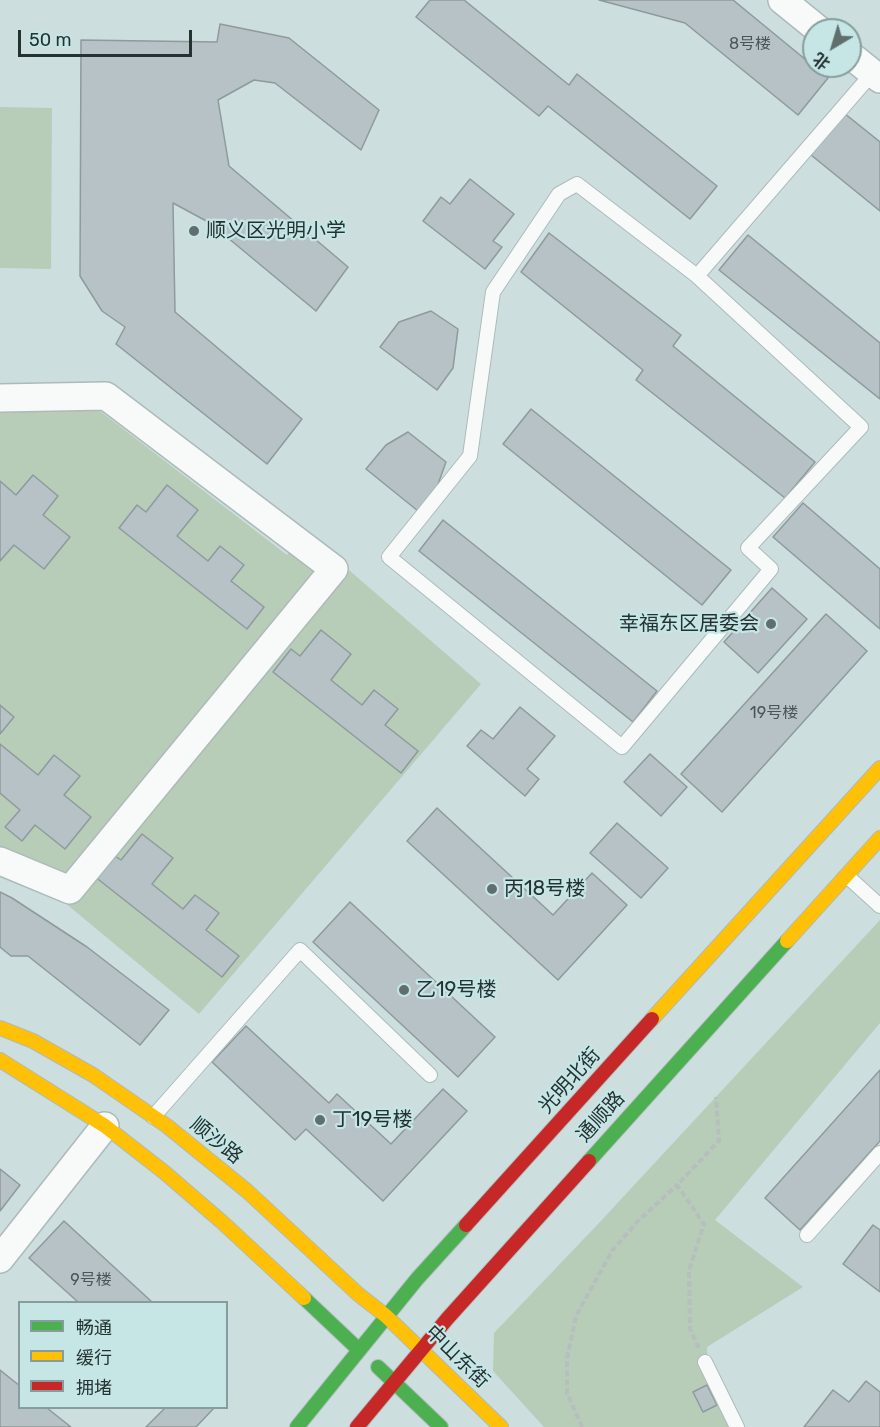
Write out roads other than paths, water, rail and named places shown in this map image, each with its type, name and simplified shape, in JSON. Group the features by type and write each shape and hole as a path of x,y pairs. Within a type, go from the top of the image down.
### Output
{"main road":[{"name":"光明北街","path":"297,1427 386,1316 880,768"},
{"name":"通顺路","path":"357,1427 421,1350 880,838"},
{"name":"顺沙路","path":"0,1028 33,1041 93,1075 153,1117 247,1191 358,1294 386,1316"},
{"path":"0,1060 105,1126 164,1172 222,1222 441,1427"},
{"name":"中山东街","path":"386,1316 501,1427"}],"street":[{"path":"782,0 804,18"},
{"path":"862,63 877,73"},
{"path":"0,398 106,396 334,569 70,890 0,861"},
{"path":"0,1259 105,1126"}],"lane":[{"path":"697,276 877,73"},
{"path":"577,184 697,276 861,427 748,548 771,569 622,747 388,557 470,456 493,292 559,194 577,184"},
{"path":"846,876 880,906"},
{"path":"153,1117 300,950 430,1075"},
{"path":"807,1235 880,1153"},
{"path":"705,1362 737,1427"}],"place":[{"name":"顺义区光明小学","path":"194,231"},
{"name":"幸福东区居委会","path":"771,624"},
{"name":"丙18号楼","path":"492,889"},
{"name":"乙19号楼","path":"404,990"},
{"name":"丁19号楼","path":"320,1120"}]}
